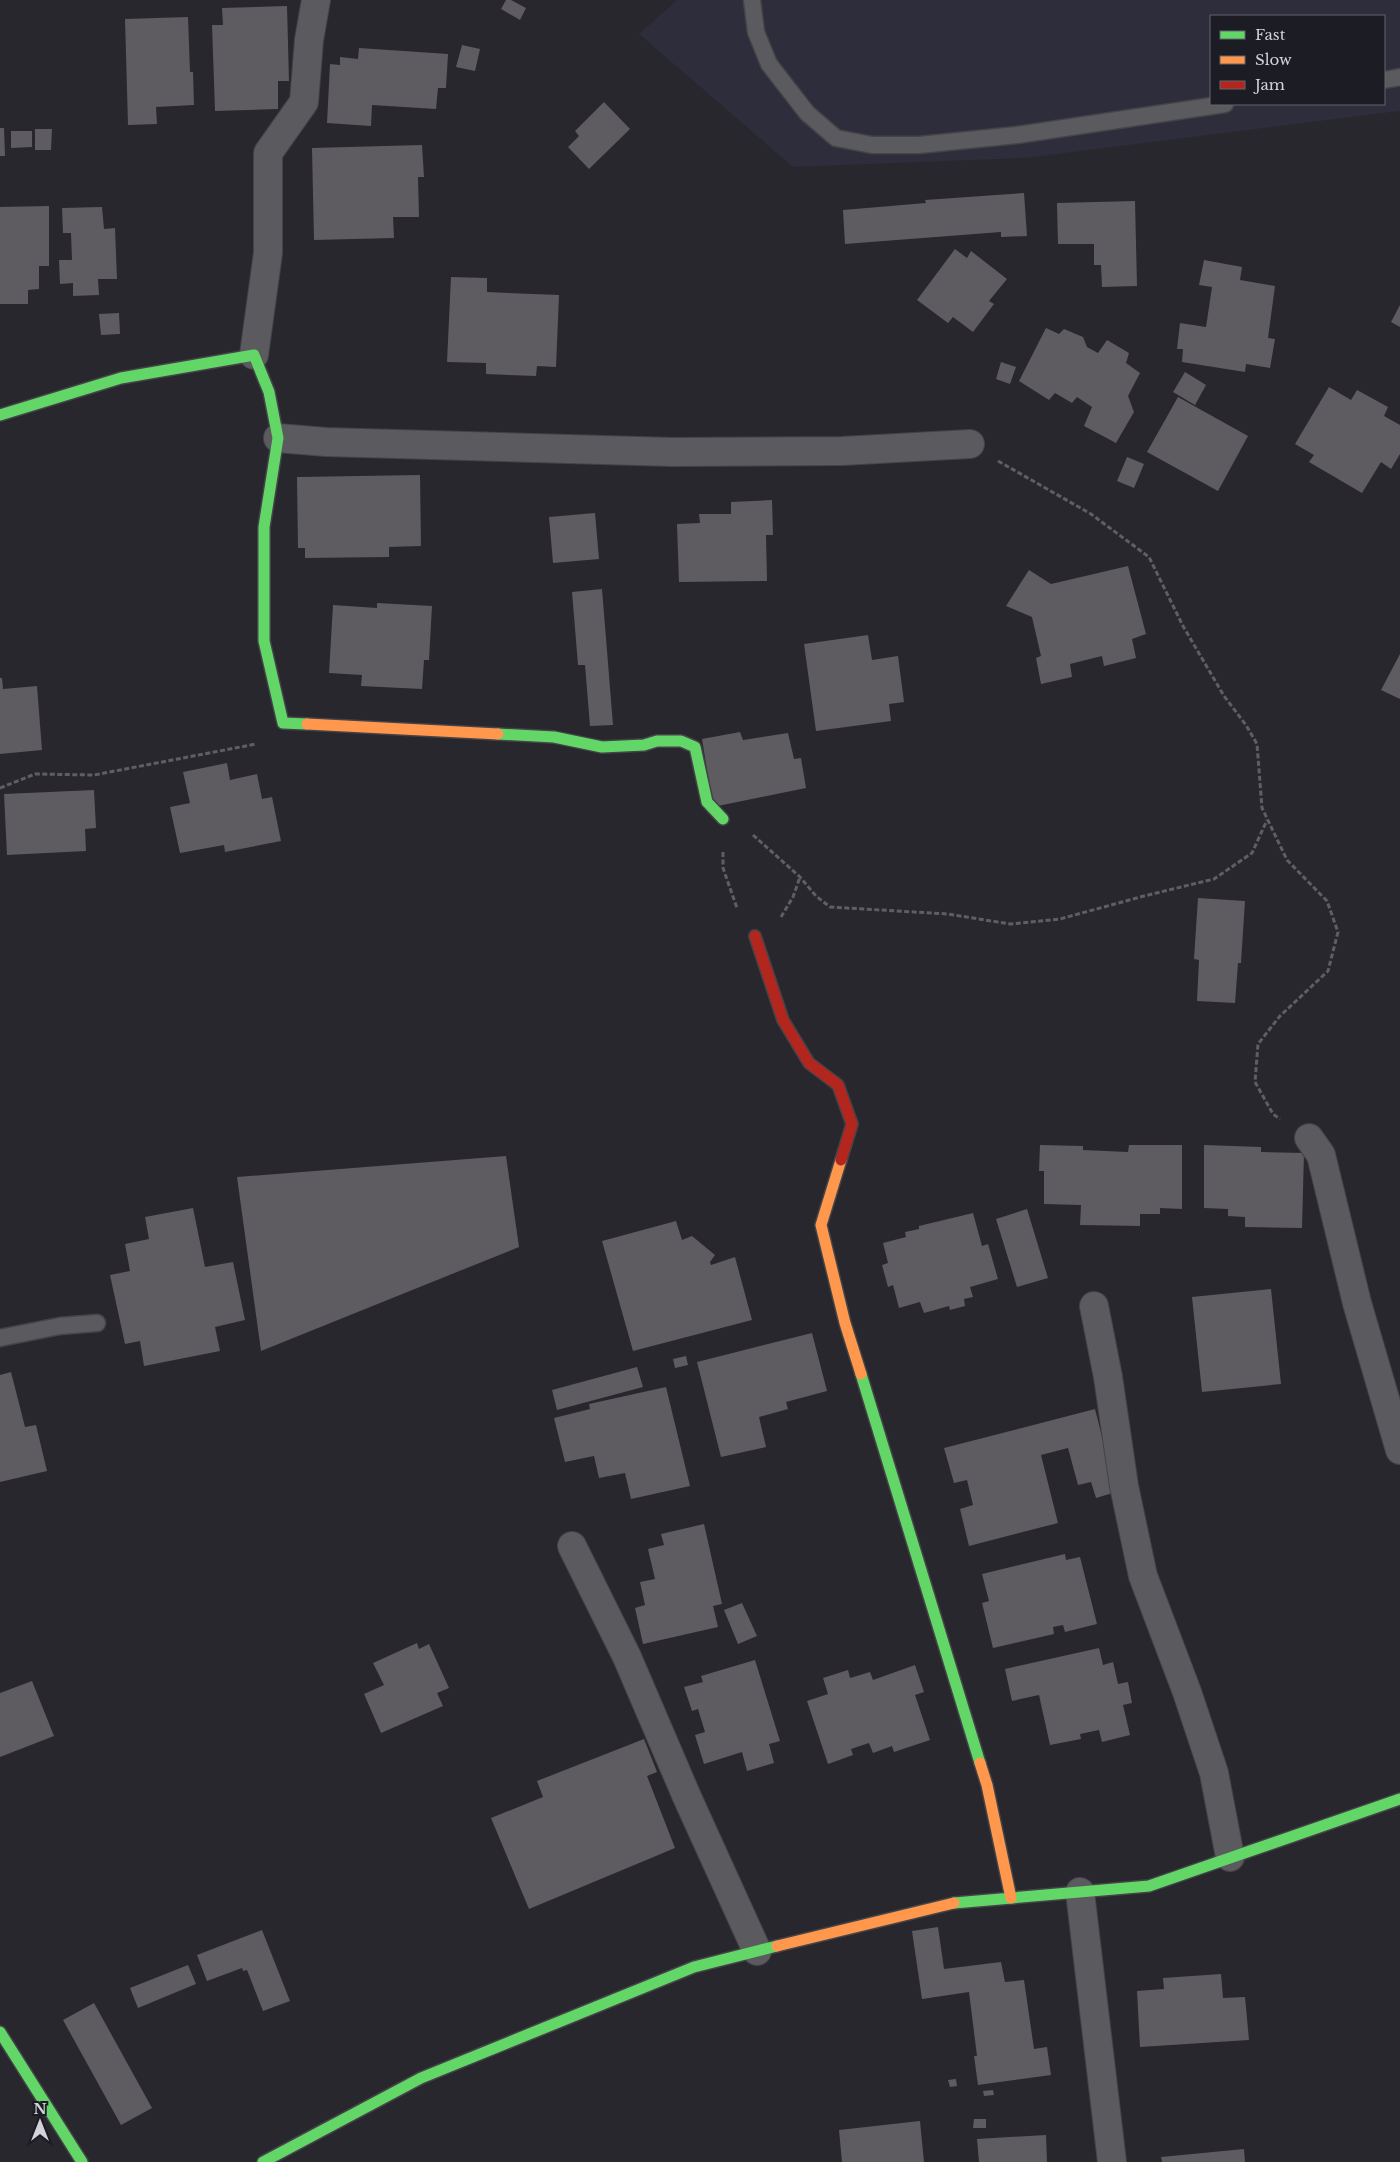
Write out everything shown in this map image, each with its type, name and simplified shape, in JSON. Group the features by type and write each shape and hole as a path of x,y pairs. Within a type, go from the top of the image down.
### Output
{"street":[{"path":"316,0 309,40 304,102 268,154 268,253 254,355 269,392 278,438 264,527 264,641 283,723 536,735 602,747 644,745 658,741 681,741 695,747 707,802 723,819"},
{"path":"0,416 121,378 254,355"},
{"path":"278,438 326,442 672,452 842,451 970,444"},
{"path":"755,936 783,1020 809,1062 838,1085 852,1124 821,1225 845,1323 987,1785 1011,1898"},
{"path":"1309,1138 1321,1155 1357,1303 1400,1450"},
{"path":"1094,1306 1108,1376 1124,1486 1143,1576 1187,1692 1214,1773 1230,1857"},
{"path":"572,1546 627,1657 687,1797 757,1951"},
{"path":"263,2162 421,2078 694,1967 952,1903 1149,1886 1400,1799"},
{"path":"1080,1892 1112,2162"},
{"path":"0,2032 82,2162"}],"lane":[{"path":"752,0 756,32 769,64 807,113 836,138 872,145 919,145 1017,135 1218,105"},
{"path":"1385,80 1400,77"},
{"path":"0,1338 60,1326 97,1323"}],"path":[{"path":"970,444 1090,514 1149,557 1183,626 1224,696 1246,725 1257,744 1262,808 1286,860 1327,902 1338,932 1328,971 1280,1016 1258,1044 1255,1082 1273,1114 1309,1138"},
{"path":"0,788 35,774 94,775 191,755 269,742 283,723"},
{"path":"800,877 793,897 780,918 755,936 735,906 723,868 723,819 750,832 800,877 816,896 830,906 948,914 1010,924 1060,919 1214,879 1252,853 1268,820"}],"shaded area":[{"path":"677,0 1400,0 1400,111 1025,158 793,167 639,34"}],"building":[{"path":"506,0 511,0 526,8 520,20 501,9"},
{"path":"287,6 289,81 278,81 278,109 215,111 212,25 223,25 222,8"},
{"path":"188,17 190,72 193,72 194,105 156,107 157,124 128,125 125,19"},
{"path":"462,45 480,49 475,71 456,67"},
{"path":"359,48 448,54 446,88 438,88 436,109 372,105 371,126 327,123 330,64 340,65 340,57 358,59"},
{"path":"604,102 630,129 589,169 568,147 579,136 575,131"},
{"path":"0,128 4,128 5,156 0,156"},
{"path":"35,129 52,129 51,150 35,150"},
{"path":"11,131 32,131 32,147 11,148"},
{"path":"422,145 424,177 418,177 419,217 393,217 394,238 314,240 312,148"},
{"path":"1024,193 1027,236 1001,237 1001,232 845,244 843,210 926,203 925,200"},
{"path":"1135,201 1137,286 1102,287 1101,265 1094,265 1094,244 1058,244 1057,203"},
{"path":"49,206 49,266 39,266 39,289 28,290 28,304 0,304 0,207"},
{"path":"102,207 104,229 115,228 117,279 98,279 99,295 73,296 73,283 60,284 59,260 72,260 71,233 63,233 62,208"},
{"path":"955,249 967,258 971,251 1007,279 989,301 994,304 973,332 953,317 948,323 917,300"},
{"path":"1204,260 1242,267 1240,280 1275,286 1268,338 1275,339 1270,368 1246,364 1245,372 1182,362 1183,349 1177,349 1180,323 1206,327 1212,287 1199,285"},
{"path":"451,277 487,278 487,292 559,295 556,367 537,366 536,376 486,374 486,363 447,362"},
{"path":"1400,305 1400,327 1391,322"},
{"path":"119,313 120,334 101,335 99,314"},
{"path":"1046,328 1059,334 1064,329 1083,337 1087,347 1098,353 1107,340 1129,353 1126,363 1140,373 1128,396 1134,412 1116,443 1084,426 1092,407 1077,397 1072,403 1055,393 1049,400 1019,381"},
{"path":"1001,362 1016,367 1010,384 996,379"},
{"path":"1185,372 1206,385 1195,405 1173,392"},
{"path":"1329,387 1351,400 1357,390 1388,407 1384,416 1400,425 1400,454 1391,469 1381,462 1362,493 1309,462 1314,455 1295,444"},
{"path":"1178,397 1248,436 1218,491 1147,452"},
{"path":"1127,457 1144,464 1134,488 1117,481"},
{"path":"420,475 421,546 389,547 389,557 305,558 305,548 298,548 297,477"},
{"path":"772,500 773,535 766,535 767,581 679,582 677,524 700,523 699,514 731,514 731,502"},
{"path":"595,513 599,559 553,563 549,517"},
{"path":"1128,566 1146,634 1132,639 1136,658 1104,666 1102,656 1070,664 1072,677 1041,684 1036,658 1041,656 1032,617 1006,606 1029,570 1051,584"},
{"path":"602,589 613,725 590,726 585,665 578,665 572,592"},
{"path":"377,603 432,606 429,660 424,660 422,689 361,686 362,675 329,673 333,605 377,608"},
{"path":"868,635 872,660 898,656 904,702 889,704 891,721 816,731 804,644"},
{"path":"1400,654 1400,699 1381,690"},
{"path":"0,678 2,678 3,689 37,686 42,750 0,754"},
{"path":"740,732 743,740 788,733 794,759 801,758 806,788 713,807 702,739"},
{"path":"227,763 230,780 257,774 262,799 272,797 281,841 225,852 224,845 180,853 170,807 190,803 183,772"},
{"path":"94,790 96,828 85,829 86,851 7,855 4,794"},
{"path":"1198,898 1245,901 1241,963 1238,963 1235,1003 1197,1001 1199,960 1194,959"},
{"path":"1040,1145 1083,1146 1083,1150 1128,1152 1129,1145 1182,1145 1182,1209 1160,1208 1160,1214 1140,1214 1140,1226 1080,1225 1081,1205 1044,1204 1044,1171 1039,1171"},
{"path":"1204,1145 1261,1147 1261,1152 1304,1153 1302,1228 1245,1227 1245,1217 1228,1216 1228,1209 1204,1208"},
{"path":"506,1156 519,1247 261,1351 237,1177"},
{"path":"193,1208 205,1267 233,1262 245,1320 215,1327 220,1351 144,1366 140,1341 125,1344 110,1275 130,1271 125,1244 149,1239 145,1217"},
{"path":"1027,1209 1048,1278 1017,1287 996,1219"},
{"path":"973,1213 982,1246 988,1244 998,1279 970,1287 973,1297 964,1299 965,1306 950,1310 949,1306 924,1313 920,1302 899,1308 893,1285 888,1287 882,1265 888,1263 883,1243 906,1237 905,1232 919,1229 919,1226"},
{"path":"676,1221 682,1240 692,1236 715,1255 710,1262 711,1265 735,1257 752,1320 633,1351 602,1241"},
{"path":"1271,1289 1281,1384 1202,1392 1192,1297"},
{"path":"812,1333 827,1391 786,1402 788,1409 759,1417 766,1447 721,1457 697,1362"},
{"path":"686,1356 688,1365 675,1368 673,1359"},
{"path":"637,1367 643,1387 557,1410 552,1390"},
{"path":"11,1372 25,1427 36,1425 47,1471 0,1482 0,1375"},
{"path":"666,1387 690,1486 631,1499 625,1473 599,1478 594,1456 565,1462 554,1418 590,1409 589,1404"},
{"path":"1095,1409 1116,1492 1096,1498 1091,1482 1078,1485 1068,1448 1041,1455 1058,1523 969,1546 960,1509 973,1505 967,1480 954,1483 944,1448"},
{"path":"704,1524 722,1604 713,1606 718,1627 643,1644 635,1608 645,1605 640,1582 655,1579 648,1549 664,1545 661,1534"},
{"path":"1065,1554 1066,1560 1080,1557 1097,1624 1065,1632 1063,1625 1053,1627 1054,1634 993,1648 982,1603 989,1601 982,1574"},
{"path":"742,1603 757,1636 738,1644 724,1610"},
{"path":"417,1643 419,1649 429,1644 449,1688 437,1693 443,1706 381,1733 364,1694 384,1685 373,1663"},
{"path":"1099,1648 1103,1665 1113,1662 1118,1684 1128,1682 1132,1703 1123,1705 1130,1735 1102,1742 1099,1730 1080,1734 1081,1739 1050,1745 1039,1695 1012,1701 1005,1669"},
{"path":"755,1660 780,1741 769,1744 774,1763 747,1771 742,1752 704,1764 695,1735 705,1732 698,1709 692,1711 684,1687 703,1682 701,1676"},
{"path":"915,1665 924,1692 915,1695 930,1740 894,1752 892,1746 873,1753 869,1743 851,1749 853,1755 828,1764 807,1701 828,1694 823,1678 848,1670 850,1678 870,1672 873,1680"},
{"path":"32,1681 54,1736 0,1757 0,1693"},
{"path":"644,1739 657,1772 647,1776 675,1848 529,1909 491,1818 543,1797 537,1781"},
{"path":"938,1927 944,1969 1001,1962 1005,1982 1024,1980 1034,2049 1047,2047 1051,2075 978,2085 974,2056 977,2056 969,1992 922,1999 912,1931"},
{"path":"262,1930 290,2001 263,2011 247,1970 243,1971 242,1968 207,1981 197,1955"},
{"path":"188,1965 196,1984 138,2008 130,1988"},
{"path":"1221,1974 1223,1998 1245,1997 1249,2040 1140,2047 1137,1991 1164,1989 1163,1978"},
{"path":"94,2003 152,2108 121,2125 63,2020"},
{"path":"956,2079 957,2086 950,2087 948,2080"},
{"path":"993,2090 994,2095 984,2096 983,2091"},
{"path":"974,2119 986,2119 986,2128 973,2128"},
{"path":"920,2121 924,2162 842,2162 839,2130"},
{"path":"1046,2135 1047,2162 979,2162 977,2139"},
{"path":"1244,2149 1245,2162 1162,2162 1161,2157"}],"traffic: fast":[{"path":"0,415 121,378 254,355 269,392 278,438 264,527 264,641 283,723 307,724"},
{"path":"498,734 554,737 602,747 644,745 657,741 681,741 695,747 707,802 723,819"},
{"path":"861,1374 980,1763"},
{"path":"954,1903 1149,1886 1400,1799"},
{"path":"263,2162 421,2078 694,1967 777,1946"},
{"path":"0,2032 82,2162"}],"traffic: slow":[{"path":"307,724 498,734"},
{"path":"841,1160 821,1225 845,1323 861,1374"},
{"path":"980,1763 987,1785 1011,1898"},
{"path":"777,1946 954,1903"}],"traffic: jam":[{"path":"755,936 783,1020 809,1063 838,1085 852,1124 841,1160"}]}
